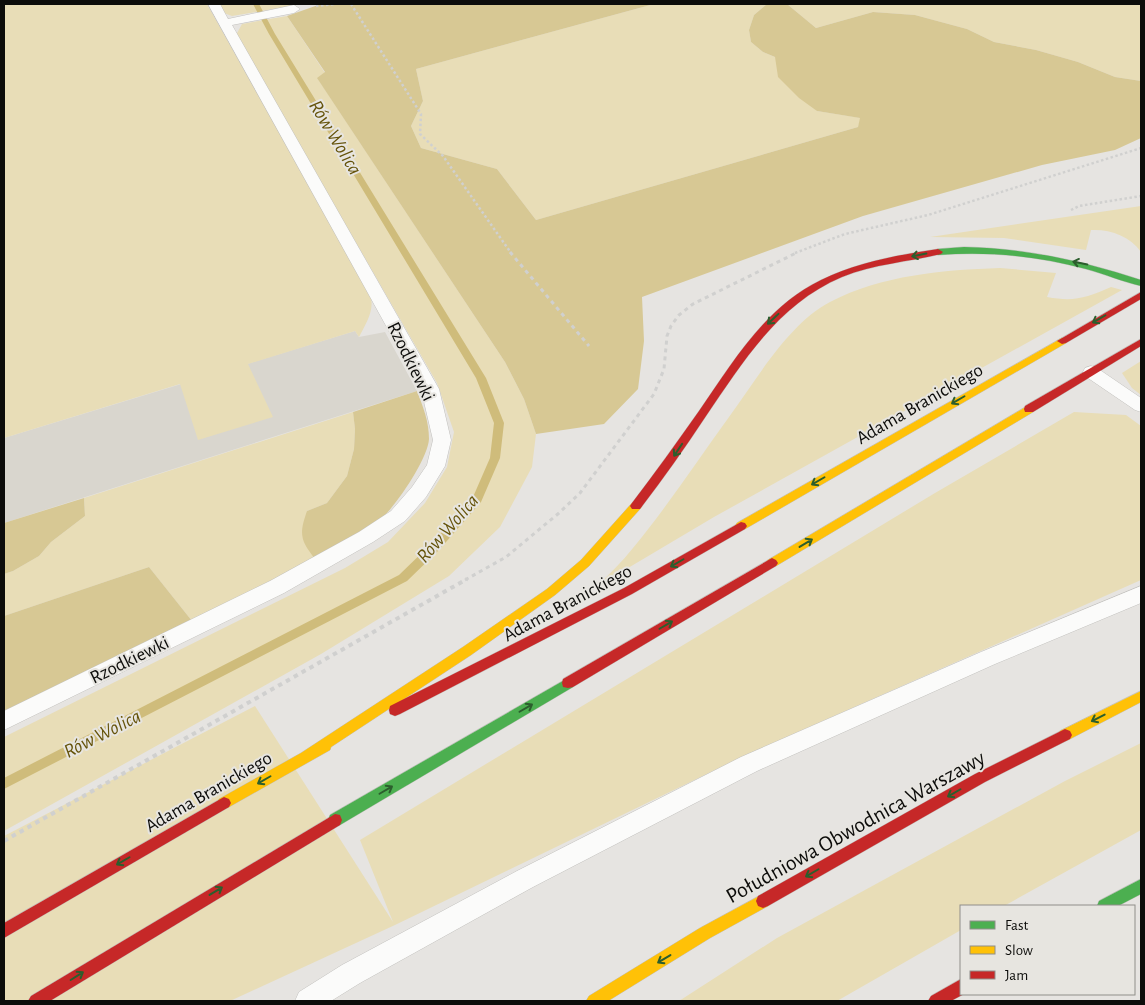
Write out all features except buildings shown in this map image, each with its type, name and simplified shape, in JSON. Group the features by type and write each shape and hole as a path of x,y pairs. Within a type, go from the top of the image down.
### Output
{"main road":[{"path":"306,756 494,633 540,601 583,566 641,502 744,353 770,320 802,294 839,275 882,262 931,253 975,251 1014,253 1085,264 1141,283"},
{"name":"Adama Branickiego","path":"4,931 306,756 628,591 1141,295"},
{"path":"36,1001 344,814 790,553 1141,342"},
{"name":"Południowa Obwodnica Warszawy","path":"594,1001 705,934 980,778 1141,696"},
{"path":"1106,905 1141,886"},
{"path":"936,1001 960,987"}],"lane":[{"name":"Rzodkiewki","path":"4,721 277,587 366,537 398,516 419,492 436,466 442,440 430,389 231,21 214,4"},
{"path":"231,21 294,10"},
{"path":"1091,372 1141,406"},
{"path":"308,1001 351,974 525,879 749,764 988,658 1141,594"}],"path":[{"path":"351,4 421,114 420,134 443,156 517,262 589,346"},
{"path":"4,841 506,557 576,498 641,412 656,391 663,376 665,340 670,324 680,313 693,304 787,256 845,234 928,215 1141,148"},
{"path":"1071,210 1079,206 1141,196"}],"shaded area":[{"path":"4,4 207,4 353,263 372,303 370,313 359,337 355,331 248,364 273,417 198,440 180,384 4,438"},
{"path":"219,4 303,4 232,16 224,13"},
{"path":"321,4 654,4 416,69 423,101 411,126 421,148 497,169 536,220 858,127 860,118 817,111 799,98 778,77 775,57 763,52 751,42 749,30 754,15 767,4 787,4 816,28 873,12 915,15 967,29 994,42 1036,50 1078,62 1115,77 1141,81 1141,138 1115,150 1042,165 863,216 642,297 644,341 638,389 604,424 536,434 524,399 505,362 317,78 325,72 287,16"},
{"path":"654,4 767,4 754,15 749,30 751,42 763,52 775,57 817,111 861,118 858,127 536,220 497,169 421,148 411,126 423,101 416,69"},
{"path":"787,4 1141,4 1141,81 1115,77 1078,62 1036,50 994,42 967,29 915,15 873,12 816,28"},
{"path":"287,16 325,73 318,79 505,362 524,399 536,434 532,467 500,527 449,576 321,654 4,831 4,737 345,568 388,542 425,503 447,467 454,432 437,383 236,35 242,24"},
{"path":"1141,206 1141,252 1125,238 1112,232 1098,230 1091,230 1086,250 1004,238 930,237"},
{"path":"1000,268 1056,273 1047,297 1073,299 1094,294 1111,287 1122,290 714,517 596,587 646,532 774,353 800,324 815,312 830,302 850,293 892,280 957,270"},
{"path":"355,331 359,337 385,332 417,391 4,523 4,438"},
{"path":"1141,361 1141,395 1132,388 1122,373"},
{"path":"417,391 427,420 429,439 417,471 385,516 356,537 315,559 306,547 302,536 304,519 307,511 327,503 347,476 354,449 355,429 353,412"},
{"path":"353,412 355,429 354,449 347,476 327,503 307,511 315,559 192,621 149,567 4,616 4,574 39,556 51,542 85,516 84,498"},
{"path":"1074,412 1126,415 1141,426 1141,580 744,756 395,925 230,1001 4,1001 4,836 255,706 393,922 360,840 935,493"},
{"path":"84,498 85,516 51,542 39,556 4,574 4,523"},
{"path":"149,567 192,621 4,712 4,616"},
{"path":"1141,743 1141,830 1006,905 960,905 960,931 837,1001 679,1001 777,938 1065,781"}],"waterway":[{"name":"Rów Wolica","path":"4,784 403,578 435,547 477,499 495,458 499,423 481,378 272,34 256,4"}],"traffic: fast":[{"path":"938,252 964,250 1015,252 1066,261 1141,283"},
{"path":"335,820 568,683"},
{"path":"1106,905 1141,886"}],"traffic: slow":[{"path":"741,526 1062,341"},
{"path":"772,563 1029,409"},
{"path":"306,756 467,651 551,592 585,563 636,506"},
{"path":"1065,735 1141,696"},
{"path":"224,803 325,746"},
{"path":"594,1001 705,933 763,901"}],"traffic: jam":[{"path":"636,506 729,374 752,343 777,315 808,291 839,275 888,260 938,252"},
{"path":"1062,341 1141,295"},
{"path":"1029,409 1141,342"},
{"path":"395,710 628,591 741,526"},
{"path":"568,683 772,563"},
{"path":"763,901 980,778 1065,735"},
{"path":"4,931 224,803"},
{"path":"36,1001 335,820"},
{"path":"936,1001 960,988"}]}
